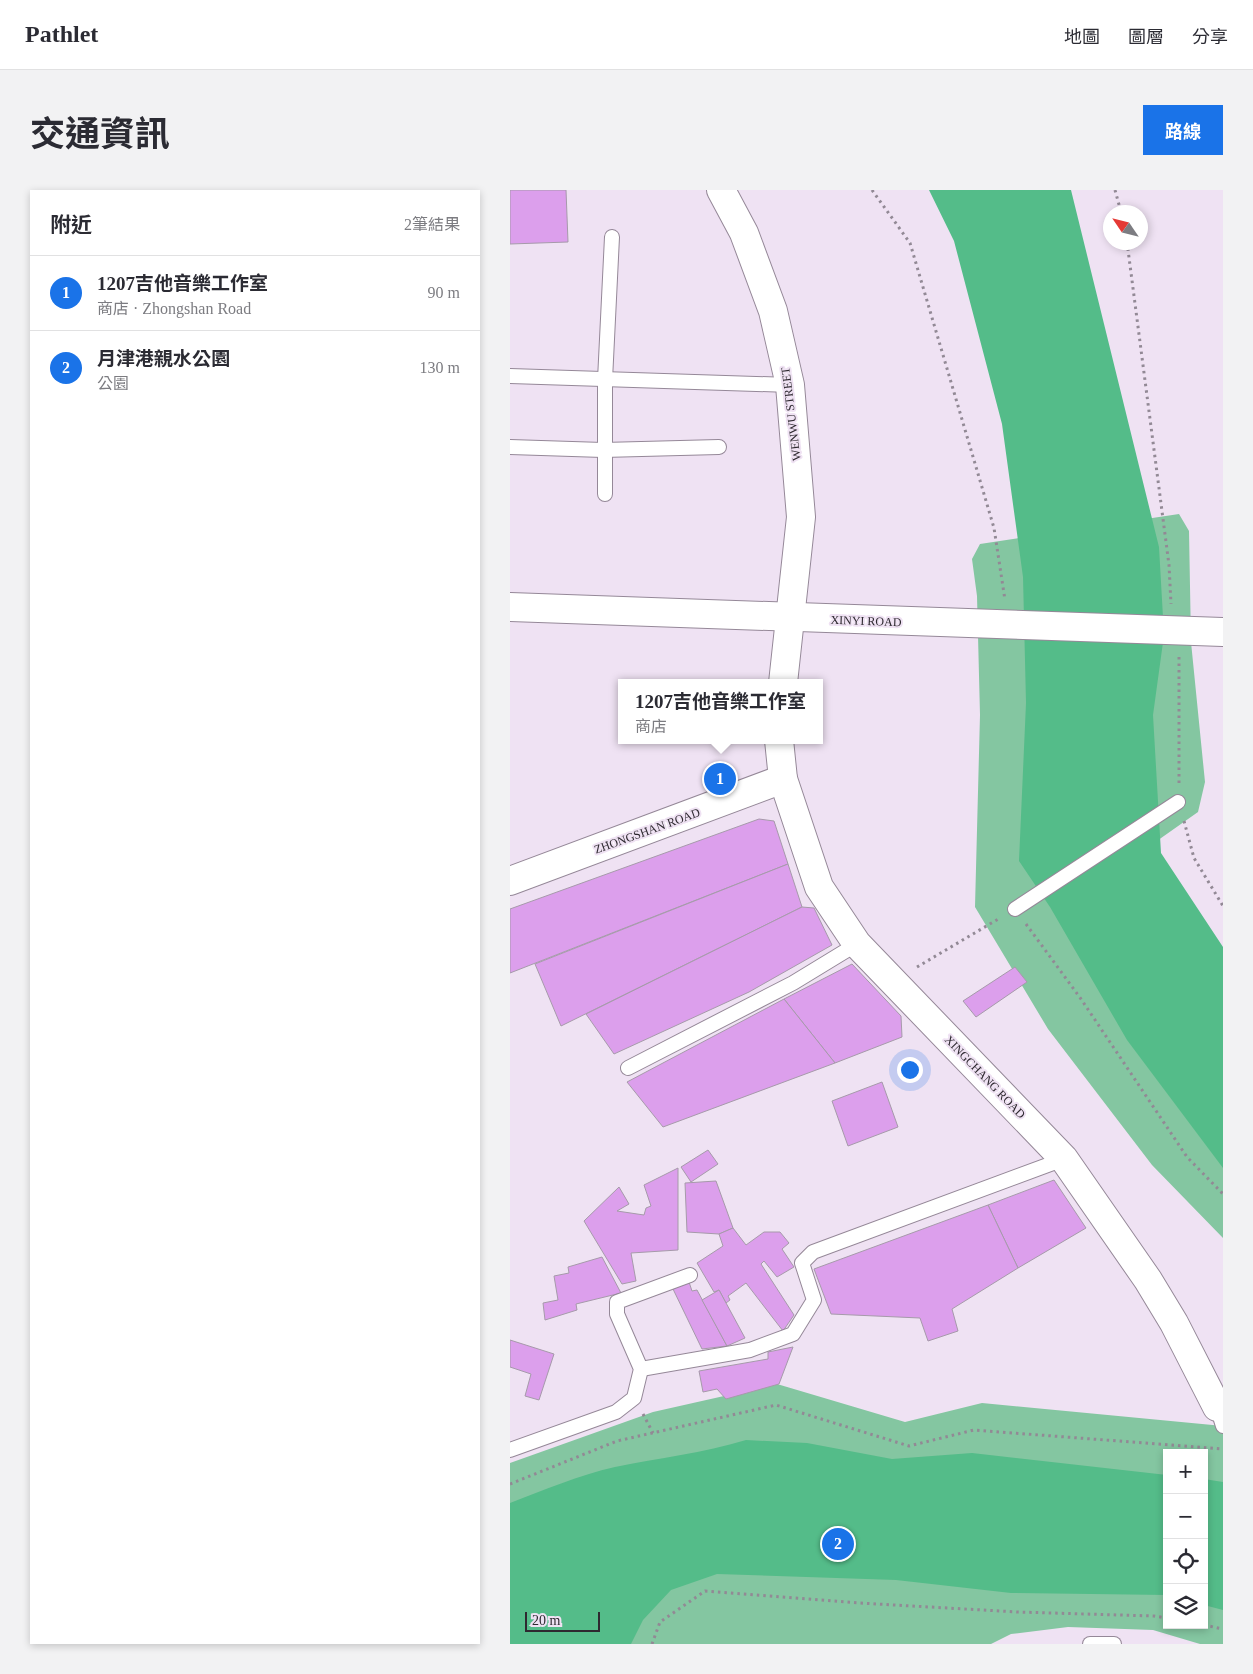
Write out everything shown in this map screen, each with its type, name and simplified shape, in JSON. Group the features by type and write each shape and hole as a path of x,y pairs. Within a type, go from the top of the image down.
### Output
{"street":[{"name":"WENWU STREET","path":"721,190 744,233 773,311 790,385 801,517 790,618"},
{"name":"XINYI ROAD","path":"510,607 832,620 1223,632"},
{"path":"784,679 790,618"},
{"name":"XINGCHANG ROAD","path":"780,744 784,779 819,886 857,944 1064,1158 1148,1280 1174,1323 1220,1416"},
{"name":"ZHONGSHAN ROAD","path":"510,881 784,779"}],"lane":[{"path":"605,494 603,450 612,237"},
{"path":"510,376 790,385"},
{"path":"510,447 603,450 719,447"},
{"path":"1015,909 1178,802"},
{"path":"628,1068 793,983 857,944"},
{"path":"641,1369 750,1350 793,1334 814,1300 802,1264 813,1252 1064,1158"},
{"path":"510,1450 616,1412 634,1398 641,1369 617,1314 617,1302 690,1275"},
{"path":"1090,1644 1114,1644"}],"path":[{"path":"872,190 910,244 994,528 1009,625"},
{"path":"1115,190 1119,205"},
{"path":"1128,250 1169,565 1170,630 1180,661 1178,802 1194,858 1223,906"},
{"path":"893,982 1015,909 1081,999 1187,1157 1223,1194"},
{"path":"510,1484 617,1441 776,1405 909,1446 974,1430 1223,1449"},
{"path":"652,1644 660,1622 705,1591 860,1603 1163,1618"},
{"path":"1208,1626 1223,1629"}],"shaded area":[{"path":"929,190 1071,190 1159,547 1164,635 1153,715 1161,853 1223,947 1223,1168 1127,1040 1050,907 1019,861 1026,703 1023,577 1002,424 954,241"},
{"path":"1179,514 1189,531 1191,642 1205,782 1198,812 1066,905 1223,1093 1223,1238 1152,1165 1048,1029 975,907 980,715 977,596 972,559 980,544"},
{"path":"777,1384 905,1422 982,1403 1223,1426 1223,1644 1200,1644 1153,1630 1068,1627 1011,1634 991,1644 510,1644 510,1463 653,1412"},
{"path":"746,1440 807,1443 892,1459 972,1453 1163,1475 1163,1595 1011,1593 896,1580 717,1574 671,1590 643,1620 631,1644 510,1644 510,1503 602,1470 730,1445"},
{"path":"1208,1480 1223,1482 1223,1610 1208,1606"}],"building":[{"path":"510,190 566,190 568,242 510,244"},
{"path":"759,819 774,821 788,864 510,973 510,909"},
{"path":"788,864 802,907 561,1026 535,964"},
{"path":"802,907 814,908 832,945 749,992 614,1054 586,1014"},
{"path":"852,964 901,1016 902,1037 835,1063 784,999"},
{"path":"1015,967 1027,982 976,1017 963,1001"},
{"path":"784,999 835,1063 663,1127 627,1082"},
{"path":"882,1082 898,1127 848,1146 832,1101"},
{"path":"708,1150 718,1164 691,1182 681,1167"},
{"path":"678,1168 678,1250 631,1253 636,1281 622,1284 584,1221 619,1187 629,1204 617,1211 644,1215 646,1208 651,1206 644,1185"},
{"path":"1054,1180 1086,1228 1018,1268 988,1205"},
{"path":"716,1181 733,1228 719,1234 687,1232 685,1183"},
{"path":"988,1205 1018,1268 952,1309 958,1331 928,1341 920,1318 831,1314 814,1269"},
{"path":"733,1228 746,1245 764,1232 780,1232 789,1243 782,1249 794,1267 777,1277 764,1261 761,1264 794,1315 783,1331 746,1283 728,1296 730,1300 726,1303 719,1290 714,1292 697,1263 723,1246 719,1234"},
{"path":"602,1257 621,1293 576,1304 577,1310 545,1320 543,1303 558,1300 554,1276 569,1273 568,1267"},
{"path":"689,1282 692,1291 697,1290 727,1346 702,1349 673,1289"},
{"path":"719,1290 745,1338 727,1346 702,1300"},
{"path":"510,1340 554,1354 539,1400 525,1396 531,1374 510,1367"},
{"path":"793,1347 779,1384 726,1399 717,1389 703,1392 699,1371 768,1359 768,1352"}],"place":[{"name":"1207吉他音樂工作室","path":"720,779"},
{"name":"月津港親水公園","path":"838,1544"}]}
